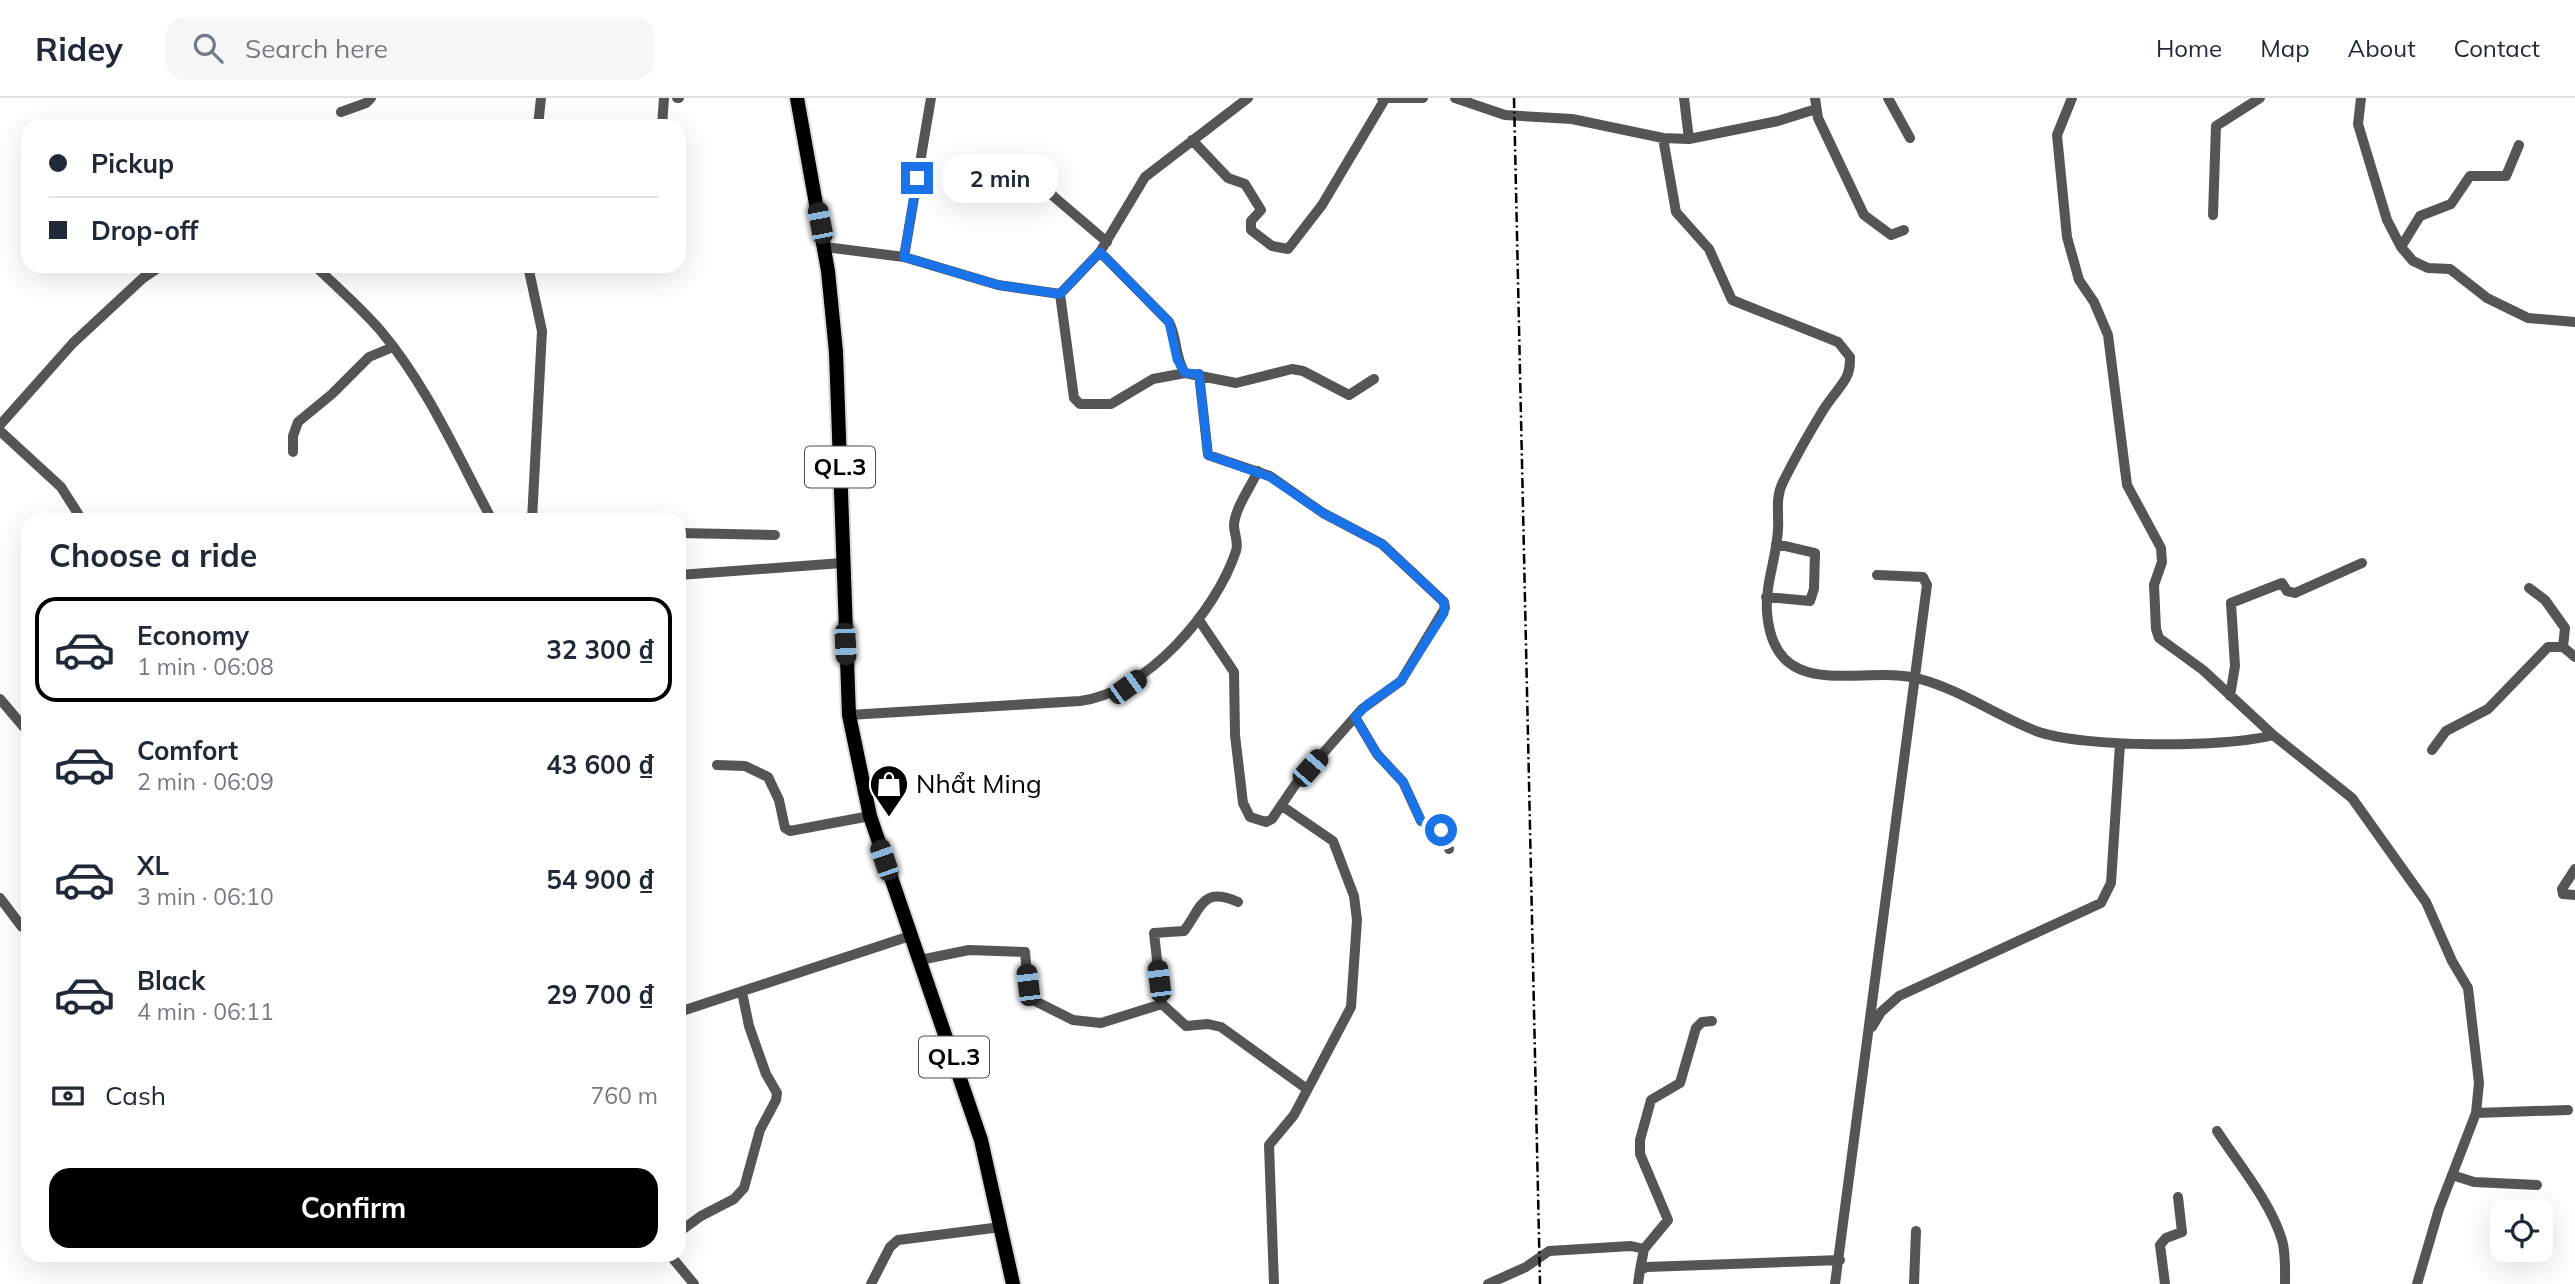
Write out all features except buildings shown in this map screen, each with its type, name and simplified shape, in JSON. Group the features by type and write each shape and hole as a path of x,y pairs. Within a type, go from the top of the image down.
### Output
{"highway":[{"name":"QL.3","path":"797,98 824,247 836,352 849,715 870,816 981,1140 1013,1284"}],"street":[{"path":"341,112 366,103 371,98"},
{"path":"539,119 541,98"},
{"path":"662,119 664,98"},
{"path":"904,257 931,98"},
{"path":"1060,294 1100,252 1145,177 1248,98"},
{"path":"1192,140 1228,178 1245,184 1259,203 1261,210 1251,221 1251,230 1272,246 1288,250 1322,205 1384,99 1423,98"},
{"path":"1455,98 1505,115 1583,120 1663,138 1689,139 1778,121 1816,103 1839,166 1864,215 1891,235 1904,230"},
{"path":"1684,98 1689,139"},
{"path":"1888,98 1910,138"},
{"path":"2072,98 2057,135 2067,237 2079,280 2094,302 2108,335 2127,485 2161,548 2162,562 2154,584 2156,629 2166,645 2203,670 2273,735 2352,798 2426,902 2452,961 2468,988 2479,1083 2476,1112 2452,1175 2417,1284"},
{"path":"2213,215 2216,126 2259,98"},
{"path":"2361,98 2358,124 2387,219 2401,247 2420,266 2450,269 2487,298 2528,318 2575,321"},
{"path":"1663,138 1676,212 1709,250 1732,300 1838,342 1850,357 1847,376 1821,414 1779,492 1776,544 1766,597 1771,637 1782,655 1796,667 1836,678 1915,677 2037,732 2120,744 2249,740 2273,735"},
{"path":"2401,247 2420,216 2451,204 2470,177 2506,176 2519,145"},
{"path":"1042,177 1054,196 1107,242"},
{"path":"824,247 904,257 998,285 1060,294"},
{"path":"1100,252 1169,322 1177,359 1185,373"},
{"path":"0,425 73,343 150,273"},
{"path":"322,273 393,347 432,408 488,513"},
{"path":"530,273 542,331 532,513"},
{"path":"1060,294 1076,402 1111,404 1153,379 1185,373 1236,383 1292,369 1303,371 1349,395 1374,379"},
{"path":"293,452 293,436 298,422 332,394 369,357 393,347"},
{"path":"1199,374 1208,455 1258,471 1323,513 1382,544 1444,602 1444,613 1401,681 1368,704 1355,717 1266,822 1257,821 1245,811 1235,735 1234,672 1199,620"},
{"path":"0,431 61,487 78,513"},
{"path":"849,715 1097,699 1113,694 1140,678 1199,620 1237,549 1236,518 1258,471"},
{"path":"686,533 775,535"},
{"path":"1766,597 1810,601 1814,589 1815,553 1776,544"},
{"path":"686,574 842,563"},
{"path":"2230,696 2235,666 2231,603 2281,583 2287,592 2295,593 2362,563"},
{"path":"1835,1284 1870,1031 1926,578 1878,575"},
{"path":"2529,588 2544,600 2565,628 2563,647"},
{"path":"2432,750 2446,731 2488,709 2548,647 2563,647 2575,657"},
{"path":"0,699 21,724"},
{"path":"1355,717 1377,754 1403,782 1421,821 1441,830 1449,849"},
{"path":"1870,1031 1881,1012 1899,996 2101,902 2111,883 2120,744"},
{"path":"717,765 745,766 768,777 779,800 785,828 790,831 870,816"},
{"path":"1274,1284 1269,1145 1290,1122 1353,1000 1356,908 1333,842 1282,806"},
{"path":"2575,869 2562,889 2563,894 2575,895"},
{"path":"1238,902 1218,895 1211,896 1201,903 1184,931 1154,933 1162,1004 1186,1027 1208,1024 1221,1027 1307,1089"},
{"path":"0,898 21,926"},
{"path":"686,1010 910,936"},
{"path":"920,960 969,950 1025,952 1028,985 1037,1002 1087,1023 1101,1023 1162,1004"},
{"path":"686,1227 734,1199 744,1188 760,1130 777,1096 748,1026 742,992"},
{"path":"1638,1284 1644,1249 1668,1220 1657,1199 1639,1148 1647,1109 1655,1097 1680,1083 1696,1028 1702,1022 1712,1021"},
{"path":"2476,1112 2568,1110"},
{"path":"2217,1131 2264,1201 2278,1230 2284,1252 2285,1284"},
{"path":"2452,1175 2474,1182 2537,1185"},
{"path":"2165,1284 2160,1245 2166,1238 2182,1233 2178,1197"},
{"path":"871,1284 890,1247 898,1240 1001,1227"},
{"path":"1914,1284 1916,1230"},
{"path":"1489,1284 1525,1267 1549,1251 1631,1246 1644,1249"},
{"path":"1640,1270 1840,1260"},
{"path":"676,1262 694,1284"}],"railway":[{"path":"1514,98 1540,1284"}],"place":[{"name":"Nhẩt Ming","path":"889,818"}],"route":[{"path":"917,178 904,257 998,285 1060,294 1100,252 1169,322 1174,335 1175,353 1185,373 1199,374 1205,450 1208,455 1270,477 1323,513 1382,544 1444,602 1444,613 1401,681 1368,704 1355,717 1371,746 1403,782 1421,821 1441,830"}]}
